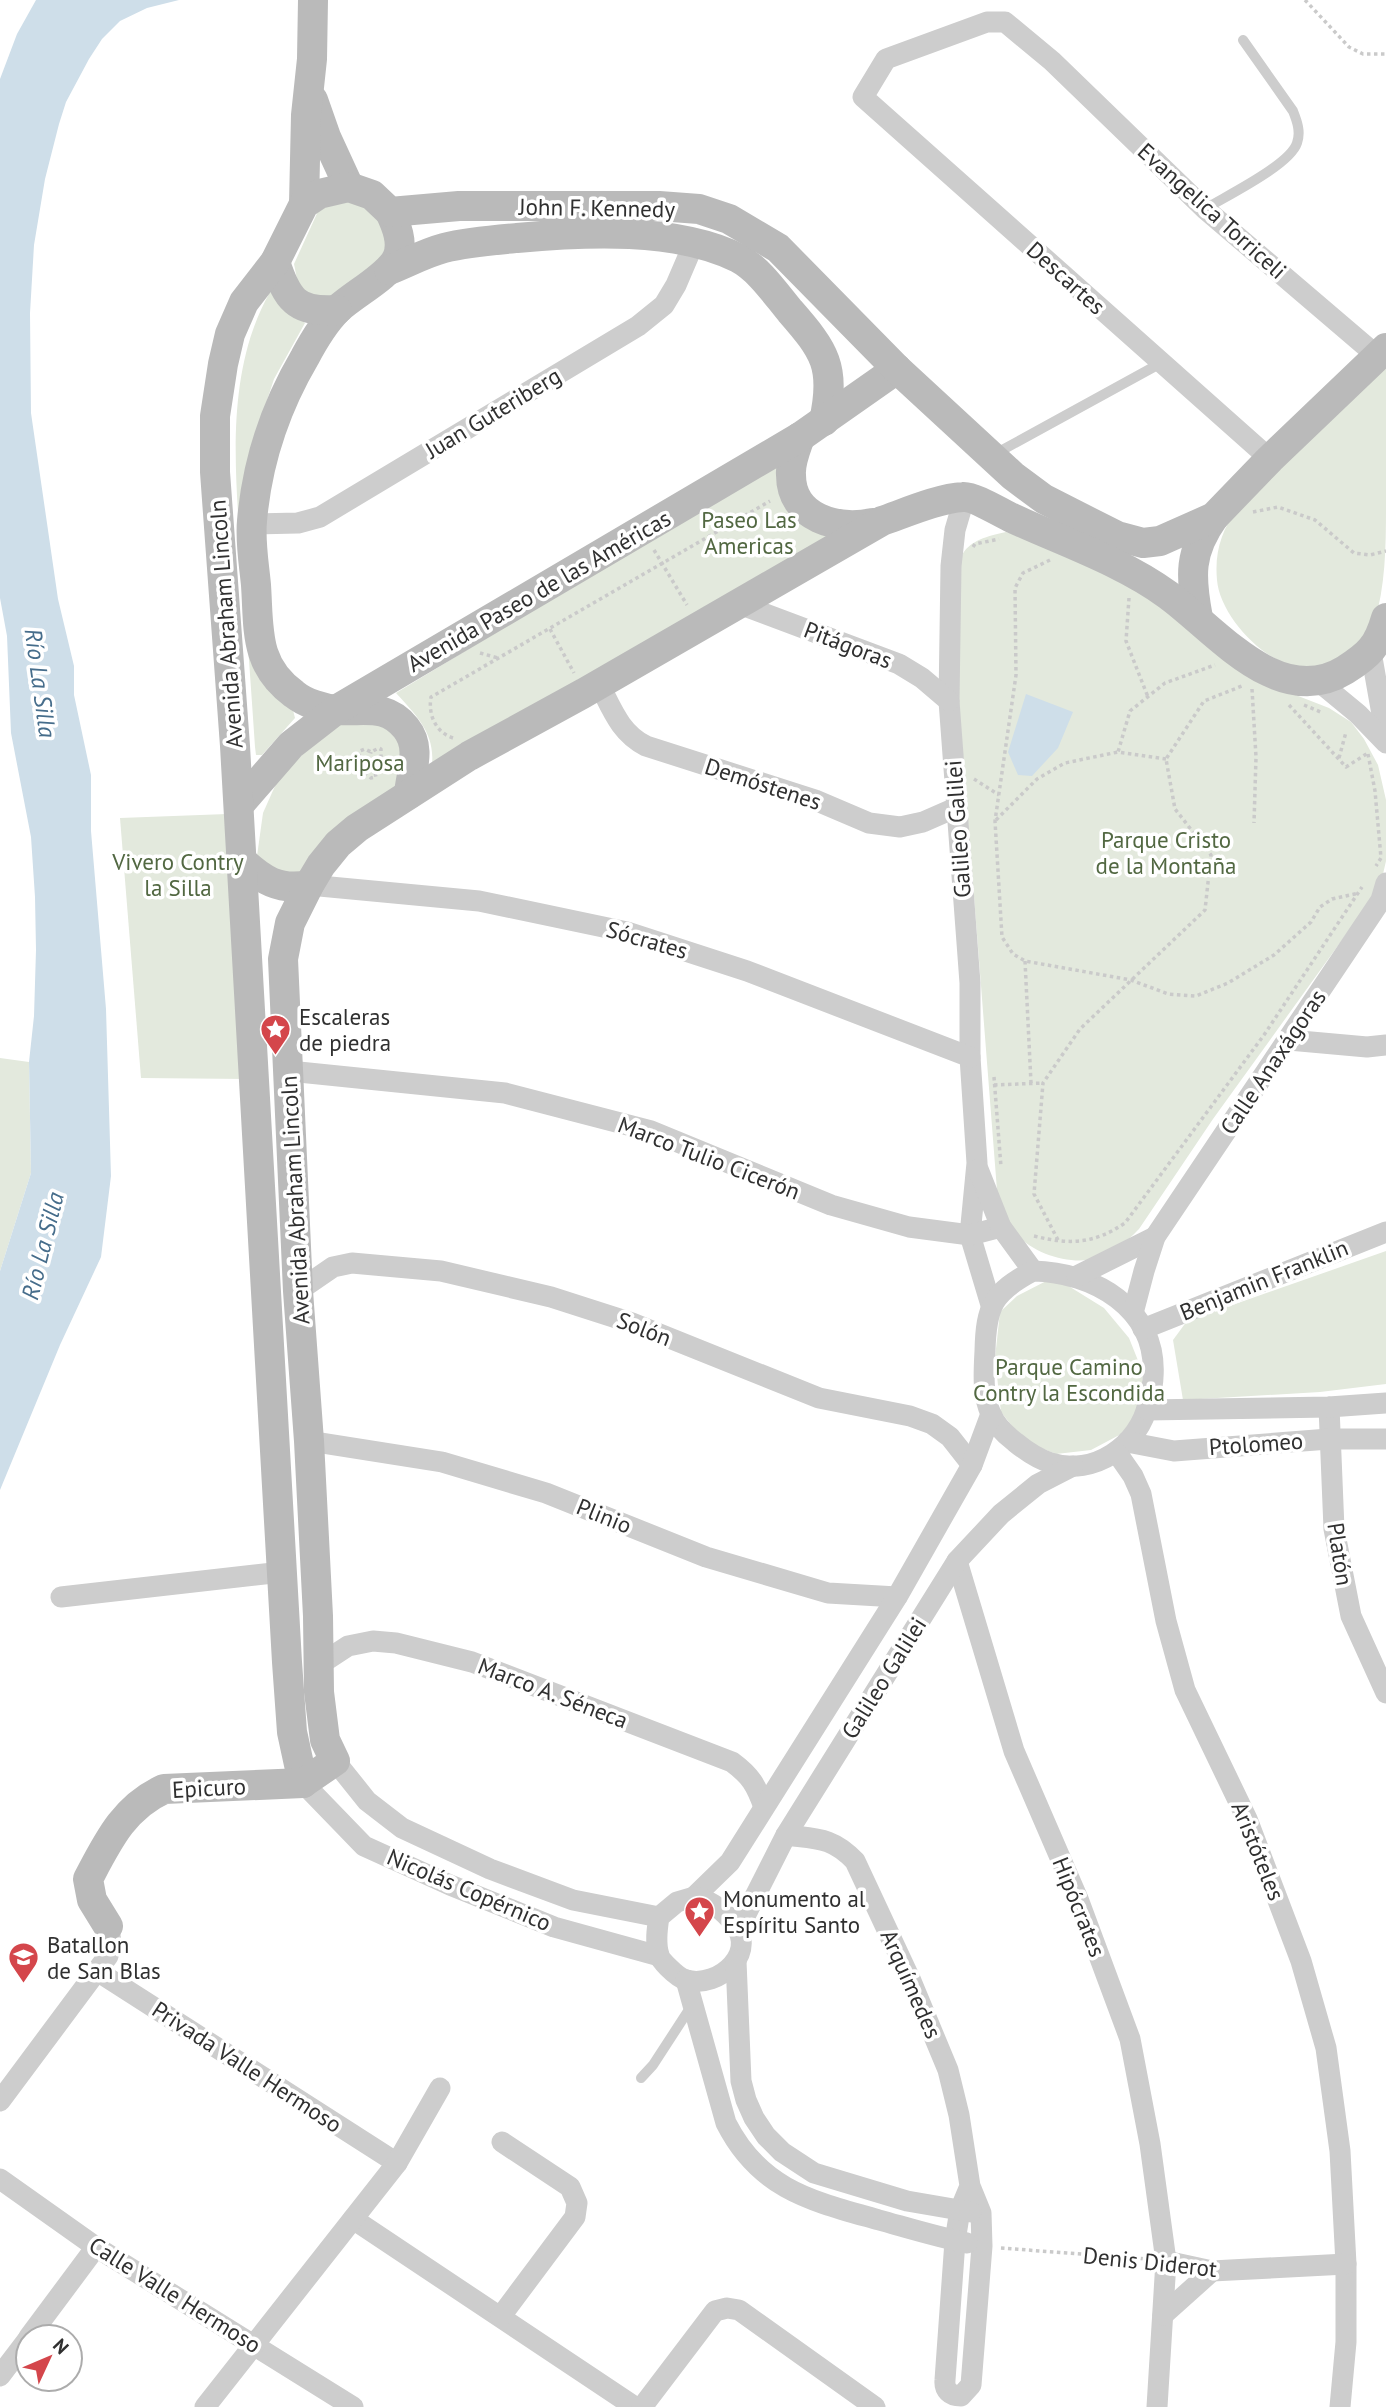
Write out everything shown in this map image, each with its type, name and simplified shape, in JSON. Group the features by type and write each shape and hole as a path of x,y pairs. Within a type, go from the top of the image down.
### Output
{"street":[{"path":"304,204 313,0"},
{"name":"Evangelica Torriceli","path":"863,97 886,59 987,22 1005,22 1052,61 1205,209 1383,352"},
{"path":"310,90 326,137 349,187"},
{"name":"Descartes","path":"863,97 1270,459"},
{"path":"304,204 319,194 349,187 372,195 390,212 399,242 398,256 389,270"},
{"name":"Avenida Abraham Lincoln","path":"303,1783 292,1732 239,805 215,472 215,416 230,334 244,302 275,262 304,204"},
{"name":"John F. Kennedy","path":"390,212 459,206 659,206 699,209 729,219 778,248 897,369"},
{"name":"John F. Kennedy","path":"389,270 440,249 469,242 569,233 661,236 694,243 739,258 760,276 813,337 822,351 827,368 829,386 812,429 795,452 790,475 793,487"},
{"name":"Juan Guteriberg","path":"251,524 298,523 320,517 638,326 664,305 694,243"},
{"path":"275,262 290,297 300,305 308,310 337,310"},
{"name":"Avenida Abraham Lincoln","path":"335,1761 325,1740 318,1692 309,1441 298,1291 283,959 289,923 320,865 338,844 357,828 409,794 415,757 414,746 406,728 395,718 369,708 336,710 304,701 281,685 268,668 261,648 251,524 263,451 286,390 317,335 337,310 389,270"},
{"path":"1198,618 1193,592 1194,555 1203,533 1214,517 1270,459 1383,352"},
{"path":"897,369 1013,476 1044,499 1117,536 1143,542 1160,541 1214,517"},
{"name":"Avenida Paseo de las Américas","path":"239,805 291,745 336,710 812,429 897,369"},
{"path":"965,496 992,456"},
{"path":"793,487 795,496 809,512 826,523 843,526 882,521"},
{"path":"409,794 470,756 592,689 882,521 923,506 965,496 1079,547 1166,593 1248,661 1268,673 1294,679 1309,692 1358,714 1377,748"},
{"name":"Galileo Galilei","path":"965,496 955,530 949,590 950,701 970,983 971,1088 976,1163 970,1235 991,1305"},
{"name":"Pitágoras","path":"739,604 899,664 922,678 950,701"},
{"path":"1309,692 1371,652 1379,641 1386,618"},
{"path":"1371,652 1386,737"},
{"name":"Demóstenes","path":"592,689 632,739 646,746 815,800 869,823 900,827 923,822 956,808"},
{"path":"241,860 269,882 296,887 309,885"},
{"name":"Calle Anaxágoras","path":"1138,1321 1144,1271 1155,1237 1289,1040 1377,883"},
{"name":"Sócrates","path":"309,885 480,901 626,932 747,971 970,1057"},
{"path":"1289,1040 1367,1047 1386,1045"},
{"name":"Marco Tulio Cicerón","path":"289,1071 505,1093 651,1131 831,1205 909,1227 970,1235 1001,1227"},
{"name":"Galileo Galilei","path":"976,1163 1001,1227 1033,1271"},
{"name":"Benjamin Franklin","path":"1138,1321 1386,1232"},
{"name":"Calle Anaxágoras","path":"1077,1276 1117,1259 1155,1237"},
{"name":"Solón","path":"298,1291 332,1267 352,1263 441,1272 551,1297 632,1323 819,1398 910,1416 932,1424 950,1437 972,1465"},
{"path":"1033,1271 1055,1271 1077,1276 1114,1294 1138,1321 1151,1350 1154,1376 1147,1410 1122,1447 1107,1458 1073,1466 1053,1464 1031,1455 1008,1437 991,1414 984,1388 986,1325 991,1305 1002,1290 1033,1271"},
{"name":"Ptolomeo","path":"1147,1410 1329,1407 1386,1403"},
{"name":"Platón","path":"1329,1407 1335,1529 1351,1616 1386,1693"},
{"name":"Galileo Galilei","path":"694,1897 730,1862 897,1597 972,1465 991,1414"},
{"name":"Ptolomeo","path":"1122,1447 1174,1451 1329,1439 1386,1439"},
{"name":"Plinio","path":"309,1441 442,1462 546,1493 706,1558 828,1592 897,1597"},
{"name":"Aristóteles","path":"1122,1447 1141,1494 1166,1621 1185,1690 1247,1819 1301,1961 1322,2035 1340,2151 1346,2264 1346,2342 1340,2407"},
{"name":"Galileo Galilei","path":"739,1928 786,1835 957,1561 1001,1514 1038,1484 1073,1466"},
{"name":"Hipócrates","path":"957,1561 1014,1751 1078,1899 1130,2039 1150,2144 1166,2261 1157,2407"},
{"path":"61,1597 282,1572"},
{"name":"Marco A. Séneca","path":"319,1665 348,1646 373,1641 396,1643 472,1662 732,1762 748,1774 757,1787 764,1807"},
{"path":"303,1783 335,1761"},
{"name":"Nicolás Copérnico","path":"335,1761 367,1801 402,1828 490,1869 573,1899 659,1917"},
{"name":"Epicuro","path":"108,1926 92,1900 88,1878 129,1811 145,1798 164,1789 303,1783"},
{"name":"Nicolás Copérnico","path":"303,1783 364,1846 450,1885 554,1927 659,1956"},
{"name":"Arquímedes","path":"786,1835 825,1840 842,1846 855,1861 911,1981 948,2070 959,2115 970,2186 981,2213"},
{"path":"694,1897 706,1899 719,1908 739,1928 743,1938 742,1949 736,1961 712,1978 702,1981 686,1980 676,1975 659,1956 657,1941 659,1917 677,1902 694,1897"},
{"path":"0,2101 108,1956 111,1941 108,1926"},
{"path":"736,1961 741,2081 754,2118 766,2136 782,2152 814,2173 907,2200 960,2210 981,2213 982,2246 971,2385 965,2394 956,2396 944,2386 955,2241 960,2210 970,2186"},
{"name":"Privada Valle Hermoso","path":"97,1971 397,2163"},
{"path":"686,1980 726,2123 734,2139 764,2172 782,2187 807,2200 982,2246"},
{"path":"205,2407 397,2163 440,2088"},
{"path":"501,2316 575,2217 578,2203 570,2187 502,2143"},
{"name":"Calle Valle Hermoso","path":"0,2179 96,2247 353,2407"},
{"path":"352,2219 635,2407"},
{"path":"40,2323 96,2247"},
{"name":"Denis Diderot","path":"1166,2261 1212,2271 1346,2264"},
{"path":"1163,2315 1212,2271"},
{"path":"642,2407 715,2311 727,2308 739,2310 874,2407"},
{"path":"0,2376 14,2358"}],"lane":[{"path":"1205,209 1265,173 1289,156 1297,145 1298,124 1293,111 1243,40"},
{"path":"992,456 1161,363"},
{"path":"641,2078 653,2065 692,2005"}],"path":[{"path":"1306,0 1349,47 1363,54 1386,54"},
{"path":"459,740 446,736 433,720 429,709 432,697 793,487"},
{"path":"1251,513 1278,507 1315,520 1354,553 1370,555 1386,551"},
{"path":"642,530 687,605"},
{"path":"970,552 975,544 1010,537"},
{"path":"1079,547 1023,573 1015,588 1016,675 995,821 1002,937 1013,954 1024,961 1131,980 1168,995 1196,996 1228,983 1274,956 1311,922 1320,907 1332,899 1359,892 1377,883"},
{"path":"1129,593 1126,641 1148,696"},
{"path":"550,629 592,689"},
{"path":"1118,752 1130,711 1165,683 1215,665"},
{"path":"1252,682 1262,688"},
{"path":"1058,1240 1034,1194 1043,1083 1080,1029 1205,910 1211,855 1175,809 1167,759 1204,701 1252,682"},
{"path":"1252,682 1256,757 1254,823"},
{"path":"1309,692 1324,714"},
{"path":"1282,701 1292,707 1346,767 1377,748"},
{"path":"1339,759 1348,724 1355,734"},
{"path":"1362,744 1377,748"},
{"path":"370,752 379,748 382,751 376,764 376,777 372,778 365,772 360,772 355,766 355,763 361,760 376,764"},
{"path":"1377,748 1375,791 1381,858 1377,883"},
{"path":"361,760 361,750 369,749 370,752"},
{"path":"365,772 370,752"},
{"path":"995,821 1037,779 1065,763 1118,752 1167,759"},
{"path":"970,777 971,788"},
{"path":"1025,1229 1035,1237 1083,1242 1107,1235 1125,1223 1264,1035 1359,892 1377,883"},
{"path":"1024,961 1031,1083"},
{"path":"993,1072 1001,1168"},
{"path":"971,1088 1043,1083"},
{"name":"Denis Diderot","path":"982,2246 1166,2261"}],"green space":[{"path":"325,196 364,198 397,251 343,295 320,299 299,289 294,264"},
{"path":"270,292 305,323 274,379 251,449 247,531 295,718 262,755 256,755 237,500 236,428 245,358 255,324"},
{"path":"1386,369 1385,549 1381,594 1374,624 1358,646 1337,660 1311,668 1291,666 1262,650 1248,638 1227,609 1220,594 1216,568 1222,538 1242,501 1380,370"},
{"name":"Paseo Las Americas","path":"780,460 834,538 432,764 430,743 423,725 396,693"},
{"name":"Parque Cristo de la Montaña","path":"1006,532 1026,537 1153,597 1262,682 1329,708 1351,722 1378,765 1386,800 1386,861 1373,897 1213,1119 1139,1229 1116,1249 1088,1260 1065,1259 1032,1247 1007,1223 998,1203 951,602 956,573 963,554 977,541"},
{"name":"Mariposa","path":"360,715 401,733 401,786 306,872 290,880 257,856 263,813 279,777 328,730"},
{"name":"Vivero Contry la Silla","path":"227,814 247,1079 141,1078 120,818"},
{"path":"0,1058 29,1062 31,1173 0,1271"},
{"path":"1386,1251 1386,1384 1320,1392 1183,1400 1173,1340 1187,1321"},
{"name":"Parque Camino Contry la Escondida","path":"1054,1277 1104,1308 1129,1338 1143,1373 1139,1408 1125,1432 1091,1450 1056,1454 1024,1441 1001,1412 995,1358 1000,1312 1017,1296"}],"water":[{"name":"Río La Silla","path":"36,0 179,0 147,8 120,21 102,39 89,59 66,102 59,124 45,179 34,245 30,313 31,413 58,599 74,666 74,695 91,775 91,831 106,1009 111,1176 101,1257 60,1345 0,1490 0,1271 31,1173 29,1062 34,1016 36,950 31,837 11,733 7,636 0,598 0,79 17,34"},
{"path":"1026,694 1073,712 1058,748 1032,776 1018,775 1008,752"}],"place":[{"name":"Escaleras de piedra","path":"276,1057"},
{"name":"Monumento al Espíritu Santo","path":"700,1939"},
{"name":"Batallon de San Blas","path":"24,1985"}]}
